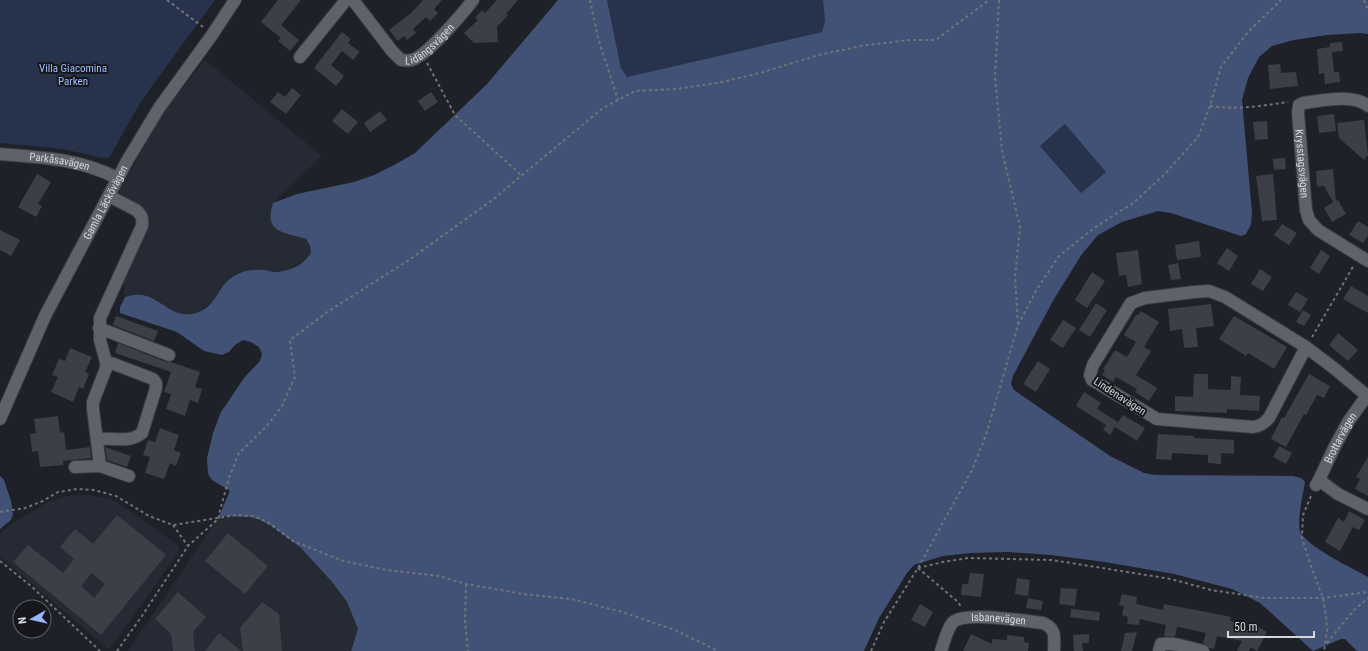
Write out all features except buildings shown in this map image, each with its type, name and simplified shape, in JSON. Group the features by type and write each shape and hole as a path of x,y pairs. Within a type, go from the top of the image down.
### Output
{"street":[{"name":"Gamla Läckövägen","path":"0,419 45,316 136,144 159,108 212,35 235,0"},
{"path":"300,57 346,0"},
{"name":"Lidängsvägen","path":"353,0 392,51 401,60 412,60 422,54 473,0"},
{"path":"1299,105 1303,103 1348,99 1361,101 1368,106"},
{"name":"Krysstagsvägen","path":"1299,105 1298,130 1307,216 1318,230 1364,259"},
{"name":"Parkåsavägen","path":"0,154 66,160 96,169 117,178"},
{"path":"100,466 93,402 102,380 106,362 100,340 100,318 143,222 140,213 136,210 108,196"},
{"name":"Lindenavägen","path":"1306,347 1269,418 1264,423 1254,427 1158,419 1092,380 1090,375 1094,365 1132,303 1145,298 1202,291 1214,292 1225,297 1306,347 1367,394"},
{"path":"99,328 169,355"},
{"path":"97,439 129,440 136,438 142,433 156,388 156,383 153,379 106,362"},
{"name":"Brottarvägen","path":"1317,482 1345,429 1367,394"},
{"path":"75,467 100,466 129,476"},
{"path":"1317,482 1368,509"},
{"name":"Isbanevägen","path":"941,651 949,629 953,623 960,618 966,617 1043,623 1052,629 1054,634 1054,651"},
{"path":"1159,651 1161,644 1175,644 1202,651"}],"path":[{"path":"167,0 205,28"},
{"path":"590,0 598,38 618,100"},
{"path":"117,651 188,546 219,518 229,478 239,453 266,427 282,406 295,377 290,340 330,310 409,260 491,201 603,108 635,91 676,89 717,83 760,73 819,55 861,46 909,40 936,40 989,0"},
{"path":"999,0 995,76 1002,151 1020,227 1015,277 1018,325"},
{"path":"872,651 884,622 918,568 972,470 986,435 1018,325 1037,289 1059,256 1094,228 1133,204 1164,175 1198,137 1210,106 1221,67 1248,32 1281,0"},
{"path":"1364,0 1368,10"},
{"path":"422,54 455,115 521,175"},
{"path":"1210,106 1243,108 1289,102 1299,105"},
{"path":"1306,347 1364,259"},
{"path":"1317,482 1303,515 1302,538 1323,598 1326,616 1326,644 1324,651"},
{"path":"0,512 25,508 66,490 77,489 94,490 116,496 150,516 173,525 236,515 252,516 266,521 293,541 343,561 387,570 439,576 466,584 523,594 571,599 619,611 675,630 718,651"},
{"path":"173,525 188,546"},
{"path":"918,568 968,558 1052,560 1172,579 1211,590 1264,598 1323,598 1368,592"},
{"path":"0,561 31,586 100,651"},
{"path":"918,568 958,602 966,617"},
{"path":"466,584 465,621 468,651"},
{"path":"1326,644 1353,611 1368,598"}],"shaded area":[{"path":"558,0 607,0 621,68 627,77 822,32 825,21 823,0 1368,0 1368,34 1327,35 1294,40 1272,46 1259,57 1248,78 1242,100 1252,213 1251,224 1246,234 1241,236 1171,213 1158,211 1122,222 1098,235 1082,254 1054,299 1013,376 1011,384 1014,390 1110,456 1144,473 1155,475 1293,476 1301,478 1305,482 1299,526 1304,537 1320,550 1368,577 1368,651 1357,651 1345,639 1341,639 1313,651 1260,603 1232,589 1174,574 1105,562 1051,555 1007,552 970,553 943,556 914,565 907,573 879,618 864,651 351,651 358,629 347,602 333,583 301,548 273,527 260,520 250,517 219,516 230,491 212,480 208,474 207,458 213,433 221,412 244,378 260,361 262,354 259,347 251,342 243,340 235,345 229,352 222,355 204,351 177,332 120,313 120,307 125,297 145,295 182,314 200,312 211,303 229,279 245,271 264,270 278,272 297,266 311,253 310,246 306,239 284,233 274,226 271,221 273,203 297,194 354,182 374,175 394,165 415,153 487,84","holes":["1065,124 1106,172 1081,193 1040,146"]},
{"path":"205,60 322,156 273,203 270,212 276,229 284,234 295,235 305,239 310,246 311,253 302,263 285,271 249,271 235,275 227,282 208,306 200,312 189,314 178,313 149,296 131,295 125,297 125,275 146,228 117,195 164,111"},
{"path":"0,476 4,480 11,501 13,514 11,520 0,529"},
{"path":"71,495 91,495 111,499 125,507 179,546 179,552 109,650 52,601 52,599 49,599 0,557 0,533 14,522 48,502"},
{"path":"219,516 250,517 260,520 273,527 301,548 333,583 347,602 358,629 351,651 128,651"}],"green space":[{"name":"Villa Giacomina Parken","path":"0,0 215,0 146,94 110,157 104,158 65,150 0,143"},
{"path":"607,0 823,0 825,21 822,32 627,77 621,68"},
{"path":"1065,124 1106,172 1081,193 1040,146"}]}
